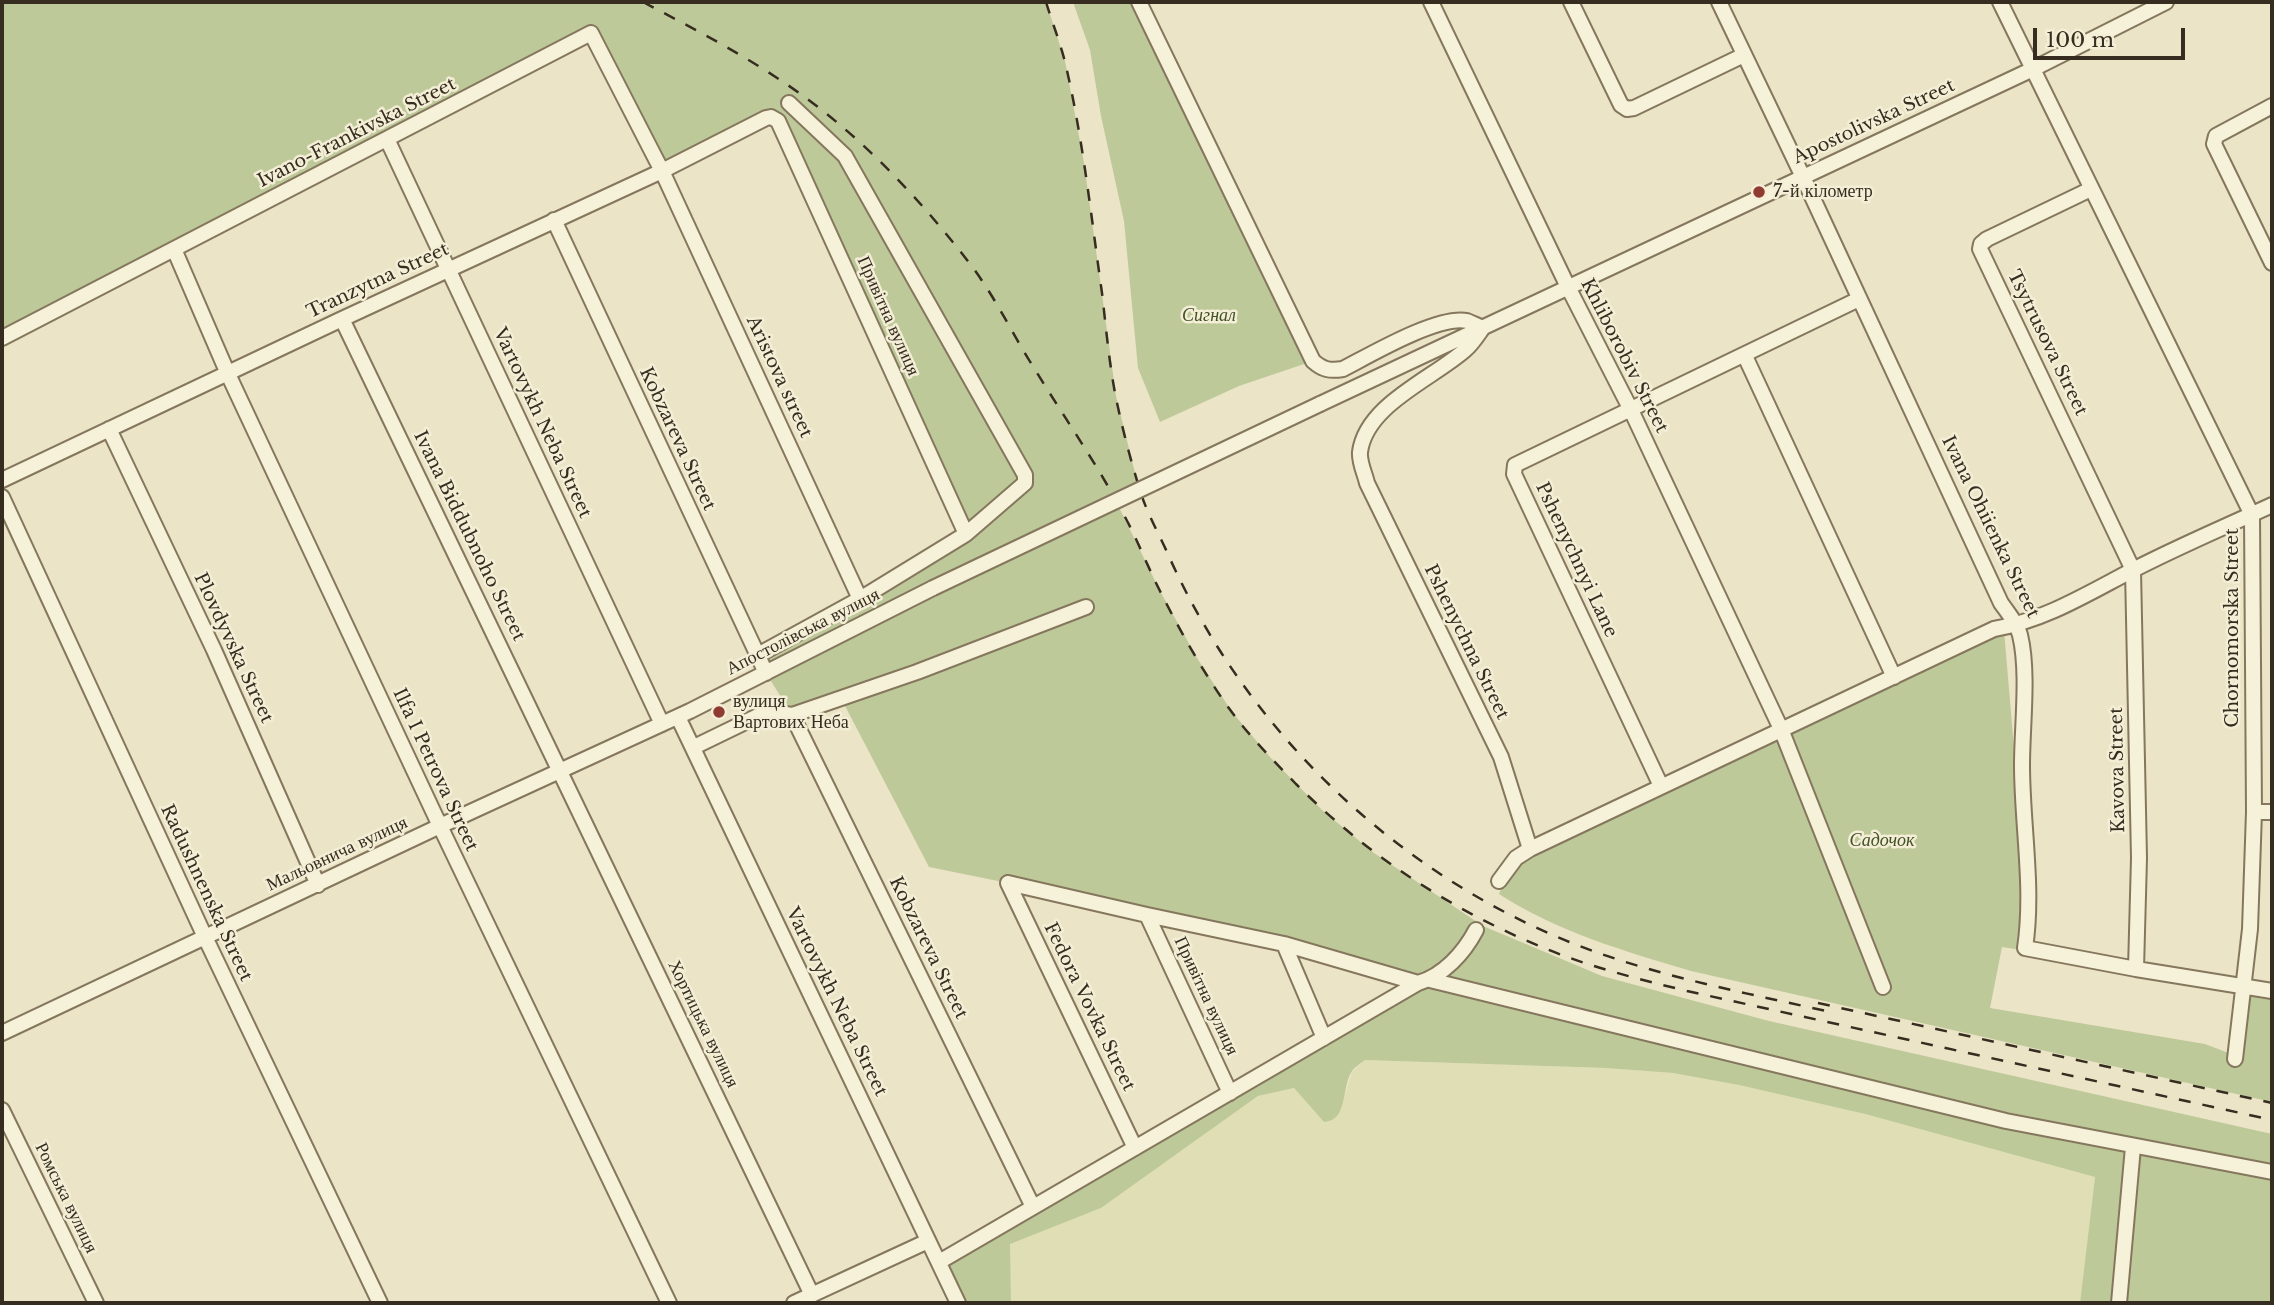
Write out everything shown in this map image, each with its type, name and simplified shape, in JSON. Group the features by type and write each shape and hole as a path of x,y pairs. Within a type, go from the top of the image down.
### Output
{"street":[{"path":"1139,2 1313,360 1331,371 1343,369 1425,328 1459,321 1483,328"},
{"name":"Khliborobiv Street","path":"1431,2 1568,288 1630,410 1781,729 1883,988"},
{"path":"1571,2 1621,105 1627,109 1744,55"},
{"name":"Ivana Ohiienka Street","path":"1719,2 1804,177 2001,603 2017,625 2021,638 2024,697 2022,766 2029,919 2025,948 2272,991"},
{"name":"Chornomorska Street","path":"2000,2 2252,515 2254,811 2250,929 2235,1059"},
{"name":"Apostolivska Street","path":"1483,328 2033,69 2166,2"},
{"name":"Ivano-Frankivska Street","path":"2,338 591,33 662,171"},
{"path":"758,655 860,599 965,534 1025,484 1025,475 845,156 789,103"},
{"path":"2272,106 2216,136 2214,144 2272,263"},
{"name":"Привітна вулиця","path":"771,117 778,121 965,534"},
{"name":"Tranzytna Street","path":"2,480 342,318 662,171 771,117"},
{"name":"Vartovykh Neba Street","path":"387,139 662,723"},
{"name":"Aristova street","path":"662,171 860,599"},
{"name":"Tsytrusova Street","path":"2091,189 1987,239 1980,249 2133,570"},
{"name":"Kobzareva Street","path":"554,220 766,673"},
{"name":"Ilfa I Petrova Street","path":"174,249 228,374 668,1303"},
{"path":"1630,410 1859,299"},
{"name":"Ivana Biddubnoho Street","path":"342,318 561,770"},
{"name":"Апостолівська вулиця","path":"684,714 933,588 1483,328"},
{"name":"Pshenychna Street","path":"1483,328 1467,348 1399,397 1375,419 1363,437 1359,456 1367,483 1500,757 1530,849"},
{"path":"1745,356 1894,677"},
{"name":"Pshenychnyi Lane","path":"1630,410 1522,460 1515,465 1514,474 1661,786"},
{"name":"Plovdyvska Street","path":"109,429 214,650 317,885"},
{"name":"Radushnenska Street","path":"2,497 205,937 380,1303"},
{"path":"1499,881 1516,858 1530,849 1994,629 2017,625 2082,597 2272,505"},
{"name":"Kavova Street","path":"2133,570 2139,858 2136,969"},
{"path":"694,747 764,713 787,714 917,672 1086,607"},
{"name":"Vartovykh Neba Street","path":"684,714 694,747 958,1303"},
{"name":"Мальовнича вулиця","path":"2,1033 684,714"},
{"name":"Kobzareva Street","path":"787,714 1033,1207"},
{"name":"Хортицька вулиця","path":"561,770 811,1295"},
{"path":"2254,811 2272,812"},
{"name":"Привітна вулиця","path":"1008,883 1284,944 1424,981 2006,1121 2272,1172"},
{"name":"Fedora Vovka Street","path":"1008,883 1135,1148"},
{"name":"Привітна вулиця","path":"1147,915 1230,1093"},
{"path":"939,1262 1424,981 1453,961 1470,942 1476,930"},
{"path":"1284,944 1324,1038"},
{"name":"Ромська вулиця","path":"2,1110 96,1303"},
{"path":"2119,1303 2133,1147"},
{"path":"794,1303 929,1241"}],"shaded area":[{"path":"1365,1060 1606,1068 1673,1073 1865,1114 2095,1177 2080,1303 1011,1303 1009,1244 1101,1208 1258,1096 1294,1088 1324,1122 1341,1110 1352,1072"}],"green space":[{"path":"2,2 1046,2 1065,61 1084,163 1116,396 1139,489 1116,501 1160,591 1197,658 1232,712 1270,757 1322,810 1374,853 1483,926 1602,976 1769,1021 2272,1134 2272,1303 2080,1303 2095,1177 1865,1114 1673,1073 1606,1068 1365,1060 1352,1071 1341,1109 1332,1120 1324,1122 1294,1088 1258,1096 1101,1208 1010,1244 1011,1303 958,1303 939,1262 1417,984 1008,883 929,867 843,702 792,715 766,673 768,649 965,533 771,117 662,171 591,34 2,338"},
{"name":"Сигнал","path":"1073,2 1139,2 1313,361 1239,386 1160,422 1138,368 1124,221 1090,50"},
{"name":"Садочок","path":"2004,630 2022,843 2022,950 2002,947 1990,1008 2205,1044 2239,1057 2247,990 2272,995 2272,1102 1691,971 1568,930 1499,894 1519,862"}],"railway":[{"path":"643,2 749,60 810,101 874,155 932,217 986,286 1103,477 1184,636 1231,711 1296,784 1323,810 1381,857 1443,898 1510,933 1561,955 1614,972 1687,991 2272,1120"},
{"path":"1046,2 1063,54 1077,119 1118,409 1142,495 1155,528 1198,614 1234,672 1276,727 1322,777 1373,824 1428,865 1486,902 1548,933 1615,959 1685,979 1826,1011"},
{"path":"1818,1003 2272,1103"}],"place":[{"name":"7-й кілометр","path":"1759,192"},
{"name":"вулиця Вартових Неба","path":"719,712"}]}
